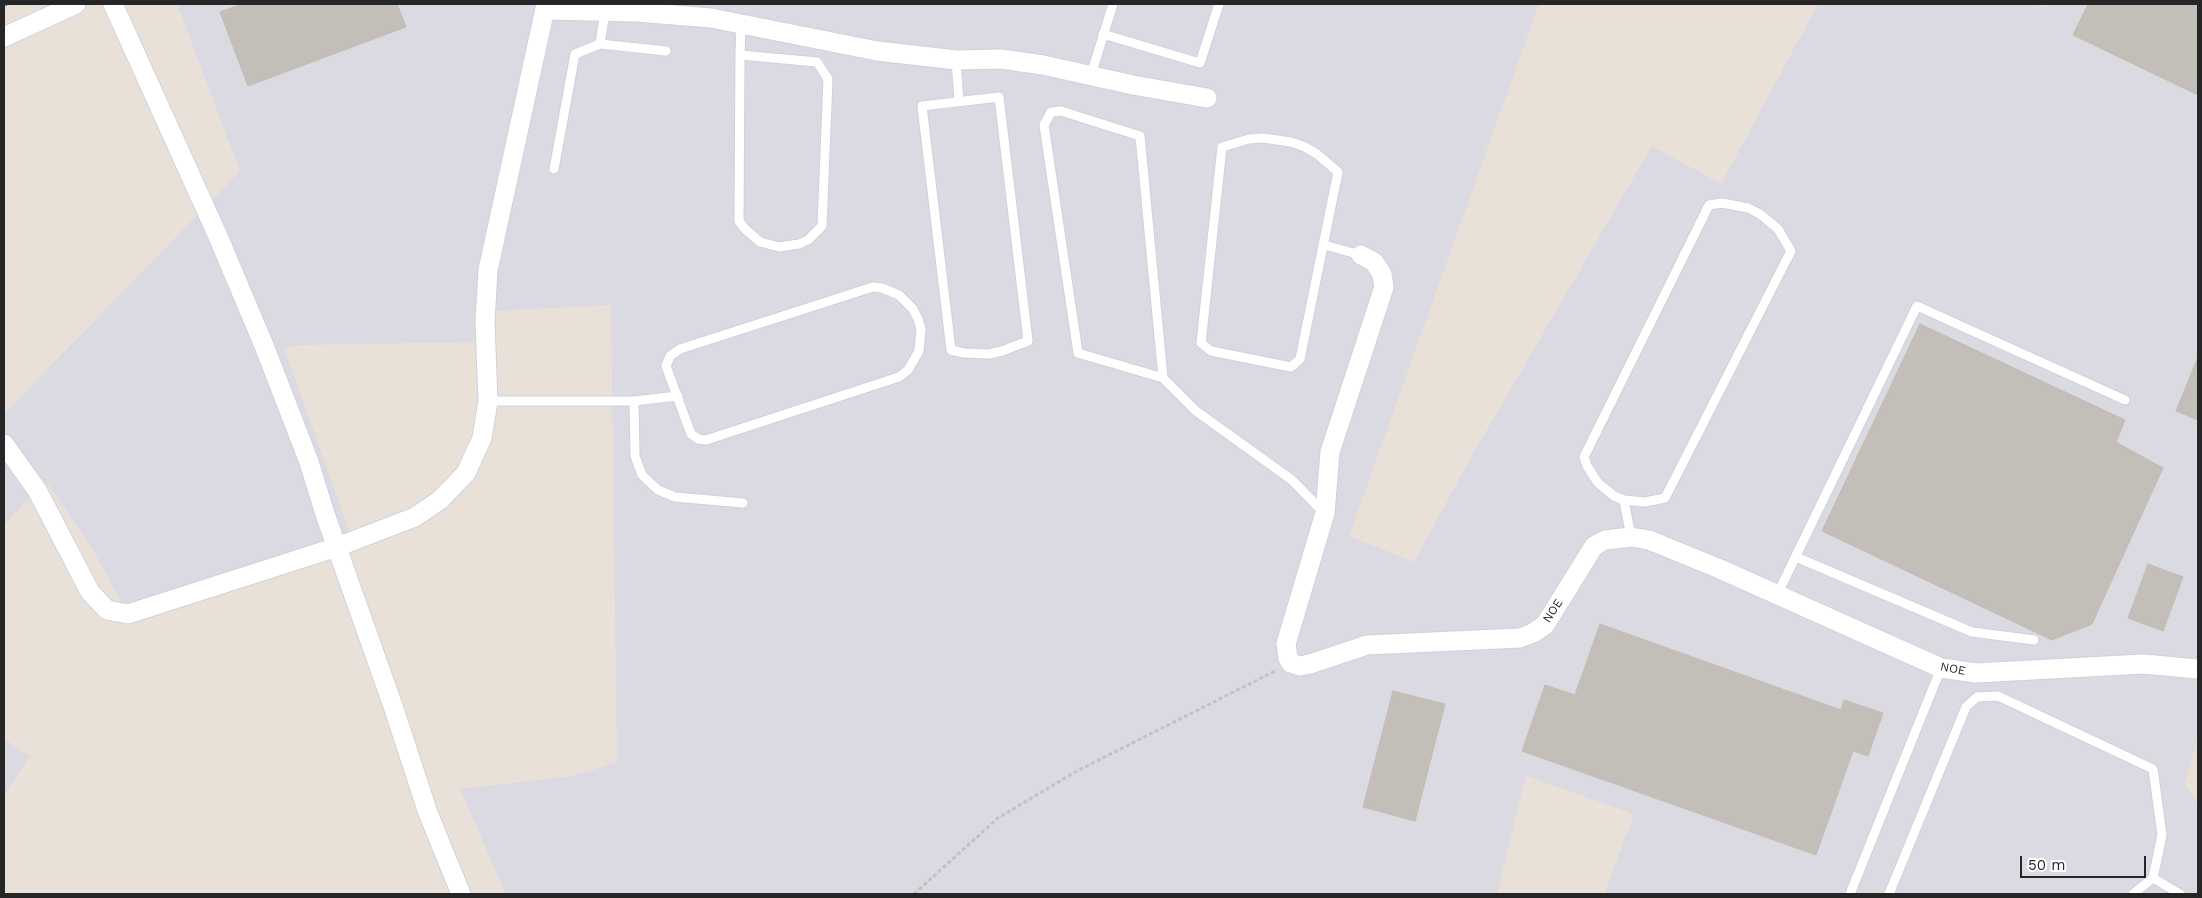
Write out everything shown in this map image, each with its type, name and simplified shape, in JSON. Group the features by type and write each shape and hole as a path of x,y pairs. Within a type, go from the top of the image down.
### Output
{"street":[{"path":"4,37 76,4"},
{"path":"113,4 245,298 309,462 428,813 461,894"},
{"path":"4,444 38,490 90,592 107,610 128,614 337,547 415,517 440,500 466,473 482,438 488,401 485,321 488,270 545,7 711,18 877,51 956,60 1000,59 1043,64 1090,76 1207,98"},
{"path":"1291,663 1288,658 1286,644 1325,513 1330,452 1384,287 1382,274 1374,262 1361,255"},
{"name":"NOE","path":"1291,663 1300,666 1310,664 1367,645 1520,638 1526,636 1545,625 1594,546 1605,540 1631,537 1649,540 1941,668 1976,673 2144,664 2198,669"}],"lane":[{"path":"1090,76 1113,4"},
{"path":"1103,34 1200,63 1219,4"},
{"path":"600,44 605,11"},
{"path":"740,55 817,62 828,79 822,226 808,240 799,244 779,247 760,242 739,221 740,55 741,24"},
{"path":"554,169 575,54 600,44 666,51"},
{"path":"956,60 959,101"},
{"path":"999,97 1028,341 1002,352 989,354 964,353 952,350 923,116 922,106 959,101 999,97"},
{"path":"1163,378 1140,136 1060,111 1051,112 1044,125 1078,353 1163,378 1196,411 1292,480 1325,513"},
{"path":"1249,139 1278,139 1304,147 1328,162 1338,172 1324,246 1300,358 1291,366 1211,351 1201,343 1222,147 1249,139"},
{"path":"1735,204 1748,208 1770,221 1786,240 1791,251 1665,498 1645,502 1624,500 1614,496 1598,483 1587,466 1584,457 1709,205 1735,204"},
{"path":"1324,246 1361,255"},
{"path":"872,287 882,288 899,296 913,309 921,329 919,351 914,361 899,377 706,440 698,440 691,434 678,396 666,366 670,356 680,349 872,287"},
{"path":"1777,595 1917,306 2125,400"},
{"path":"488,401 634,401 678,396"},
{"path":"634,401 635,456 642,475 658,490 675,497 743,503"},
{"path":"1624,500 1631,537"},
{"path":"1796,557 1972,632 2034,640"},
{"path":"1850,894 1941,668"},
{"path":"1889,894 1966,707 1977,697 1998,696 2153,769 2162,835 2153,878 2133,894"},
{"path":"2153,878 2180,894"}],"path":[{"path":"914,894 998,818 1075,772 1291,663"}],"shaded area":[{"path":"177,4 1539,4 1349,536 1414,562 1470,459 1652,146 1721,184 1818,4 2035,4 2044,8 2046,4 2198,4 2198,739 2184,784 2198,802 2198,894 1604,894 1634,814 1526,776 1497,894 506,894 460,789 573,776 617,762 611,305 474,312 475,342 301,345 284,348 350,533 327,542 124,607 92,548 48,484 25,502 4,525 4,414 240,171"},
{"path":"4,739 30,756 4,795"}],"building":[{"path":"242,4 397,4 406,27 248,86 220,12"},
{"path":"2088,4 2198,4 2198,95 2073,35"},
{"path":"1920,324 2125,420 2116,442 2163,468 2092,624 2052,640 1822,531"},
{"path":"2198,357 2198,420 2176,411"},
{"path":"2148,564 2183,577 2163,631 2128,618"},
{"path":"1600,624 1841,710 1844,700 1883,713 1868,756 1853,751 1816,855 1522,751 1545,685 1575,695"},
{"path":"1393,691 1445,704 1415,821 1363,807"}]}
